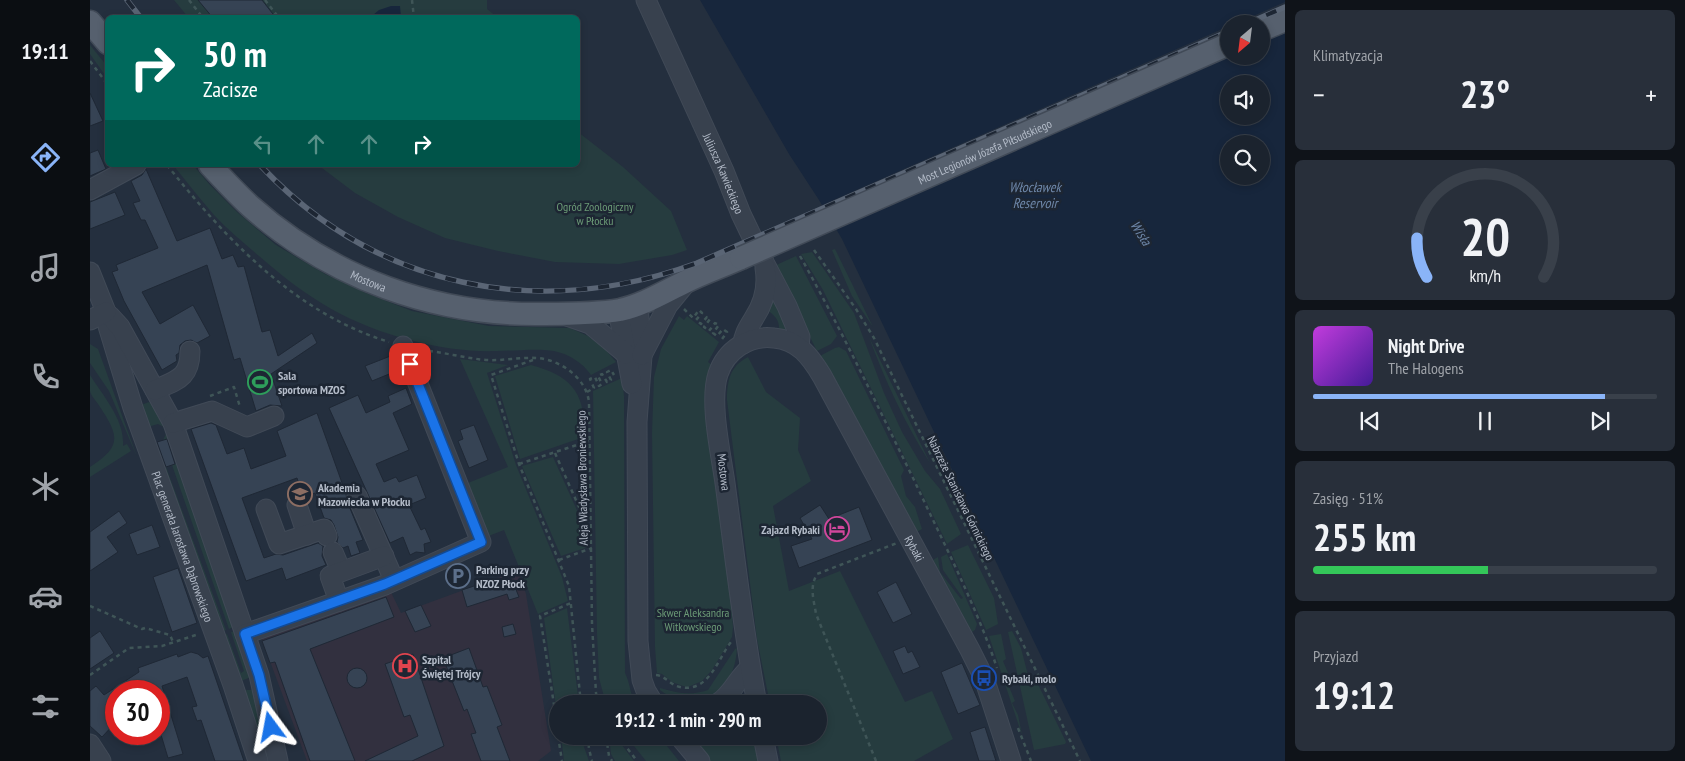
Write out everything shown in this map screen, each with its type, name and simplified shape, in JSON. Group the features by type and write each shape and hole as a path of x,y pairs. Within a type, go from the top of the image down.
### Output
{"main road":[{"path":"1270,26 1285,20"},
{"path":"90,22 105,40"},
{"name":"Most Legionów Józefa Piłsudskiego","path":"741,258 1220,48"},
{"name":"Mostowa","path":"212,167 236,193 280,230 320,257 364,279 405,294 452,306 507,314 561,314 628,307 741,258"}],"street":[{"name":"Juliusza Kawieckiego","path":"646,0 765,264 790,312 800,338 799,346"},
{"path":"90,190 132,167"},
{"path":"735,343 744,336 756,316 764,297 767,278 765,264"},
{"path":"90,272 98,316 120,326 173,423 259,675 278,761"},
{"name":"Mostowa","path":"561,314 590,324 634,355 687,281"},
{"path":"628,307 634,355 630,366 637,422 639,660 643,683 651,695"},
{"name":"Plac generała Jarosława Dąbrowskiego","path":"98,316 108,326 133,408 233,685 258,761"},
{"path":"735,343 760,338 772,338 788,341 799,346"},
{"name":"Mostowa","path":"735,343 720,369 716,386 716,403 750,668 755,695"},
{"path":"245,634 394,580 481,542 403,346"},
{"name":"Rybaki","path":"799,346 808,355 822,376 984,678 1011,761"},
{"path":"159,396 184,375 188,368 190,351"},
{"path":"133,408 136,399 142,395 151,394 159,396"},
{"path":"173,423 212,411 247,427 274,416"},
{"path":"357,496 394,580"},
{"path":"297,505 307,535"},
{"path":"266,508 279,544 324,529 341,572"},
{"path":"339,601 330,576 384,556"},
{"path":"729,695 750,668"},
{"path":"233,685 245,686 253,682 259,675"},
{"path":"90,744 101,761"},
{"path":"687,745 700,761"},
{"path":"765,745 768,761"}],"path":[{"path":"189,0 201,15"},
{"path":"265,0 277,15"},
{"path":"412,0 414,15"},
{"path":"90,61 105,81"},
{"name":"Aleja Władysława Broniewskiego","path":"169,167 215,224 238,248 270,276 315,308 372,336 403,346 487,360 538,358 553,362 570,371 579,379 587,392 589,402 593,634 596,695"},
{"name":"Nabrzeże Stanisława Górnickiego","path":"814,250 874,338 1080,761"},
{"path":"800,256 845,340 947,549"},
{"path":"690,315 693,318 699,310 702,313 696,320 701,324 707,316 710,319 704,326 710,331 716,323 719,326 713,333 717,336 723,329 727,332 722,340 735,343"},
{"path":"538,358 492,374 519,464 569,586 580,695"},
{"path":"587,392 594,388 590,379 595,377 599,386 602,384 598,376 602,374 606,382 611,380 607,372 611,370 615,378 620,376"},
{"path":"519,464 589,441"},
{"path":"556,453 592,536"},
{"path":"876,761 816,614 812,591 813,581 817,574 910,538"},
{"path":"559,560 592,548"},
{"path":"552,695 540,616 571,603"},
{"path":"90,606 142,629 145,628 170,635 173,642"},
{"path":"90,675 130,648 162,646 203,633"},
{"path":"651,675 660,675 672,685 680,688 696,687 704,682 714,670 736,637"},
{"path":"559,745 562,761"},
{"path":"589,745 592,761"},
{"path":"607,745 612,761"},
{"path":"625,745 637,761"}],"shaded area":[{"name":"Szpital Świętej Trójcy","path":"518,570 526,594 551,751 538,761 307,761 261,637 389,588 401,613"}],"green space":[{"path":"174,0 487,0 487,9 494,15 186,15"},
{"path":"90,45 105,64 105,75 90,54"},
{"name":"Ogród Zoologiczny w Płocku","path":"580,134 623,167 671,211 687,250 672,255 619,264 555,262 445,238 398,217 355,193 321,167 580,167"},
{"path":"175,167 195,167 237,212 276,245 325,274 366,293 412,311 489,326 570,328 588,336 605,349 616,362 591,375 575,360 565,354 554,351 476,351 445,348 391,335 331,309 313,298 277,271 214,215"},
{"path":"835,249 873,327 852,296 832,250"},
{"path":"812,252 854,313 884,393 902,432 925,471 940,489 961,534 947,544 823,290 801,254"},
{"path":"796,256 837,336 831,344 817,351 774,266"},
{"path":"771,296 792,331 779,332 779,324 776,318 765,309"},
{"name":"Skwer Aleksandra Witkowskiego","path":"679,316 684,320 687,316 719,342 708,362 713,366 733,627 732,637 712,670 702,681 688,687 672,682 662,674 657,673 655,647 652,433 654,377 661,349"},
{"path":"869,337 930,463 896,402"},
{"path":"90,344 98,349 137,457 109,391 90,363"},
{"path":"839,347 846,351 904,470 901,476 906,496 915,507 922,529 915,533 820,356"},
{"path":"748,357 766,392 800,418 798,450 811,481 773,506 789,591 840,571 905,702 932,691 953,739 914,761 781,761 778,745 827,745 827,695 768,695 757,639 727,400 729,380 733,370"},
{"path":"460,359 508,365 487,373 516,465 562,577 568,601 538,614 504,530 486,537 463,485 508,467"},
{"path":"531,365 557,375 574,389 582,409 584,437 520,459 495,376"},
{"path":"90,375 117,418 123,436 123,446 127,444 131,451 90,477 90,467 100,460 112,447 114,434 107,417 90,391"},
{"path":"622,378 624,396 625,673 632,695 604,695 599,678 593,391"},
{"path":"149,402 158,409 167,425 237,625 229,629 172,465 177,463 169,439 163,440 166,434 164,427 158,424 151,426 148,433 150,439 157,443 153,444 161,468 166,467 226,630 217,633 139,413 141,405"},
{"path":"553,457 589,537 588,547 561,556 522,466"},
{"path":"968,545 994,598 998,624 986,630 951,552"},
{"path":"947,554 977,624 972,632 933,560 938,557 940,572 961,599 963,598 943,570 941,557"},
{"path":"567,608 578,695 554,695 544,618"},
{"path":"239,630 251,677 241,681 219,636 227,634 241,673 244,671 231,632"},
{"path":"1012,631 1021,648 1029,679 1035,678 1066,742 1065,744 1034,750 1008,632"},
{"path":"1001,634 1006,659 1003,661 1011,680 1007,682 1015,701 1012,703 1018,715 1022,735 989,636"},
{"path":"737,648 735,664 730,677 722,689 714,695 668,695 660,690 660,688 689,693 708,690"},
{"path":"254,690 273,761 264,761 242,692"},
{"path":"562,745 584,745 589,761 564,761"},
{"path":"610,745 622,745 634,761 615,761 611,754"},
{"path":"633,745 666,745 679,761 646,761"},
{"path":"696,745 758,745 761,761 709,761"}],"water":[{"name":"Włocławek Reservoir","path":"700,0 1285,0 1285,761 1091,761 842,239 789,154"},
{"path":"391,6 400,6 401,15 373,15 379,10"}],"pier":[{"path":"1285,2 1285,31 1270,37 1270,15 1255,15"},
{"path":"1220,30 1220,60 833,229 820,206"}],"building":[{"path":"198,0 262,0 274,15 210,15"},
{"path":"90,93 103,121 90,126"},
{"path":"98,150 106,169 90,176 90,153"},
{"path":"146,169 177,241 210,228 222,259 233,255 238,267 244,266 262,332 270,330 278,356 312,333 317,343 271,374 282,406 270,405 256,411 240,358 234,360 207,265 142,292 160,324 193,305 210,336 197,343 191,340 185,341 180,345 179,353 176,355 177,361 162,370 124,301 112,272 118,270 116,265 158,248 145,220 141,220 133,203 140,201 131,181 142,175"},
{"path":"115,192 125,215 90,229 90,202"},
{"path":"393,355 399,370 372,381 365,366"},
{"path":"406,388 412,404 393,413 409,450 376,464 384,482 396,477 399,482 417,475 426,498 409,505 421,530 425,528 431,542 424,544 425,553 416,552 410,555 403,537 390,543 329,408 358,395 366,413 390,402 388,396"},
{"path":"317,413 347,501 363,540 356,542 360,553 351,556 348,546 343,548 337,542 338,537 334,525 331,520 324,518 315,493 303,496 297,478 242,498 264,558 276,554 283,555 318,543 323,546 322,556 326,565 286,580 282,568 246,581 191,429 211,423 216,425 227,454 244,448 251,469 286,456 277,431"},
{"path":"474,425 488,460 469,468 458,441 463,439 460,430"},
{"path":"167,439 175,464 166,467 157,442"},
{"name":"Zajazd Rybaki","path":"820,505 829,519 859,507 872,540 799,568 791,546 812,539 800,518"},
{"path":"119,511 127,523 107,537 118,552 90,571 90,532"},
{"path":"152,525 160,547 137,555 129,534"},
{"path":"178,568 197,623 172,632 153,577"},
{"path":"489,581 492,589 513,582 519,597 509,600 507,594 467,607 462,590"},
{"path":"896,582 912,614 893,623 877,592"},
{"path":"386,597 394,617 310,649 355,761 310,761 275,662 270,663 262,641"},
{"path":"421,605 431,626 415,632 405,611"},
{"path":"513,624 516,634 504,637 502,627"},
{"path":"100,631 114,653 90,669 90,638"},
{"path":"905,646 908,653 912,651 920,667 903,674 893,651"},
{"path":"469,648 483,687 487,686 502,725 497,727 510,761 481,761 471,734 476,733 467,709 464,711 443,658"},
{"path":"191,652 203,658 208,656 244,761 215,761 201,720 197,721 192,707 197,706 187,677 170,683 170,680 127,680 139,672 138,668 177,654 178,657"},
{"path":"413,654 444,746 412,761 365,761 418,736 410,715 404,717 385,664"},
{"path":"962,663 980,705 958,714 941,672"},
{"path":"353,668 361,668 367,674 367,682 361,688 353,688 347,682 347,674"},
{"path":"96,686 104,695 105,734 102,737 90,726 90,691"},
{"path":"170,712 183,754 168,758 164,745 170,745"},
{"path":"985,727 996,761 979,761 970,732"}],"railway":[{"path":"127,0 139,15"},
{"path":"1267,15 1285,7"},
{"path":"262,167 306,207 355,241 408,266 463,282 520,290 579,290 638,281 697,263 1220,35"}],"place":[{"name":"Sala sportowa MZOS","path":"260,382"},
{"name":"Akademia Mazowiecka w Płocku","path":"300,494"},
{"name":"Zajazd Rybaki","path":"837,529"},
{"name":"Parking przy NZOZ Płock","path":"458,576"},
{"name":"Szpital Świętej Trójcy","path":"405,666"},
{"name":"Rybaki, molo","path":"984,678"}],"route":[{"path":"271,727 259,675 245,634 385,584 481,542 410,364"}],"water label":[{"name":"Wisła","path":"1141,233"}]}
